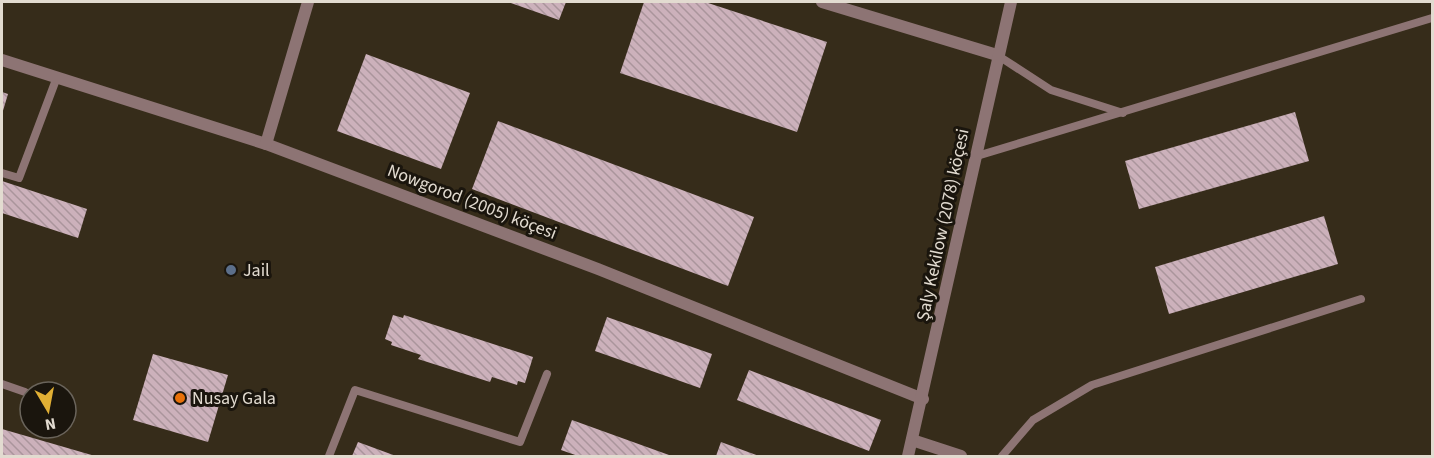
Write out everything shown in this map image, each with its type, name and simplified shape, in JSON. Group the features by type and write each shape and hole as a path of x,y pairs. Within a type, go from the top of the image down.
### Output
{"street":[{"path":"266,144 308,2"},
{"path":"822,2 997,55"},
{"name":"Şaly Kekilow (2078) köçesi","path":"908,456 923,399 997,55 1011,2"},
{"name":"Nowgorod (2005) köçesi","path":"2,60 266,144 598,269 923,399"},
{"path":"912,440 962,456"}],"lane":[{"path":"976,156 1432,18"},
{"path":"997,55 1051,90 1123,113"},
{"path":"2,172 19,178 57,77"},
{"path":"1002,456 1033,420 1092,385 1361,299"},
{"path":"329,456 355,390 520,442 547,374"},
{"path":"2,384 18,389"}],"building":[{"path":"508,2 566,2 559,20"},
{"path":"644,2 705,2 827,42 797,132 620,73"},
{"path":"366,54 470,93 441,169 337,131"},
{"path":"2,92 8,94 2,114"},
{"path":"1295,112 1309,161 1139,209 1125,161"},
{"path":"498,121 754,217 728,286 472,189"},
{"path":"2,181 87,209 78,238 2,213"},
{"path":"1324,216 1338,264 1169,314 1155,267"},
{"path":"393,315 403,318 404,315 533,357 525,383 518,381 517,385 492,377 490,382 418,359 421,355 391,345 392,342 385,339"},
{"path":"607,317 712,354 700,388 595,351"},
{"name":"Nusay Gala","path":"153,354 228,375 208,442 133,420"},
{"path":"749,370 881,420 869,451 737,400"},
{"path":"572,420 669,455 578,456 561,450"},
{"path":"2,429 18,434 18,440 40,440 95,456 2,456"},
{"path":"358,442 396,456 352,456"},
{"path":"721,442 759,456 716,456"}],"place":[{"name":"Jail","path":"231,270"},
{"name":"Nusay Gala","path":"180,398"}]}
